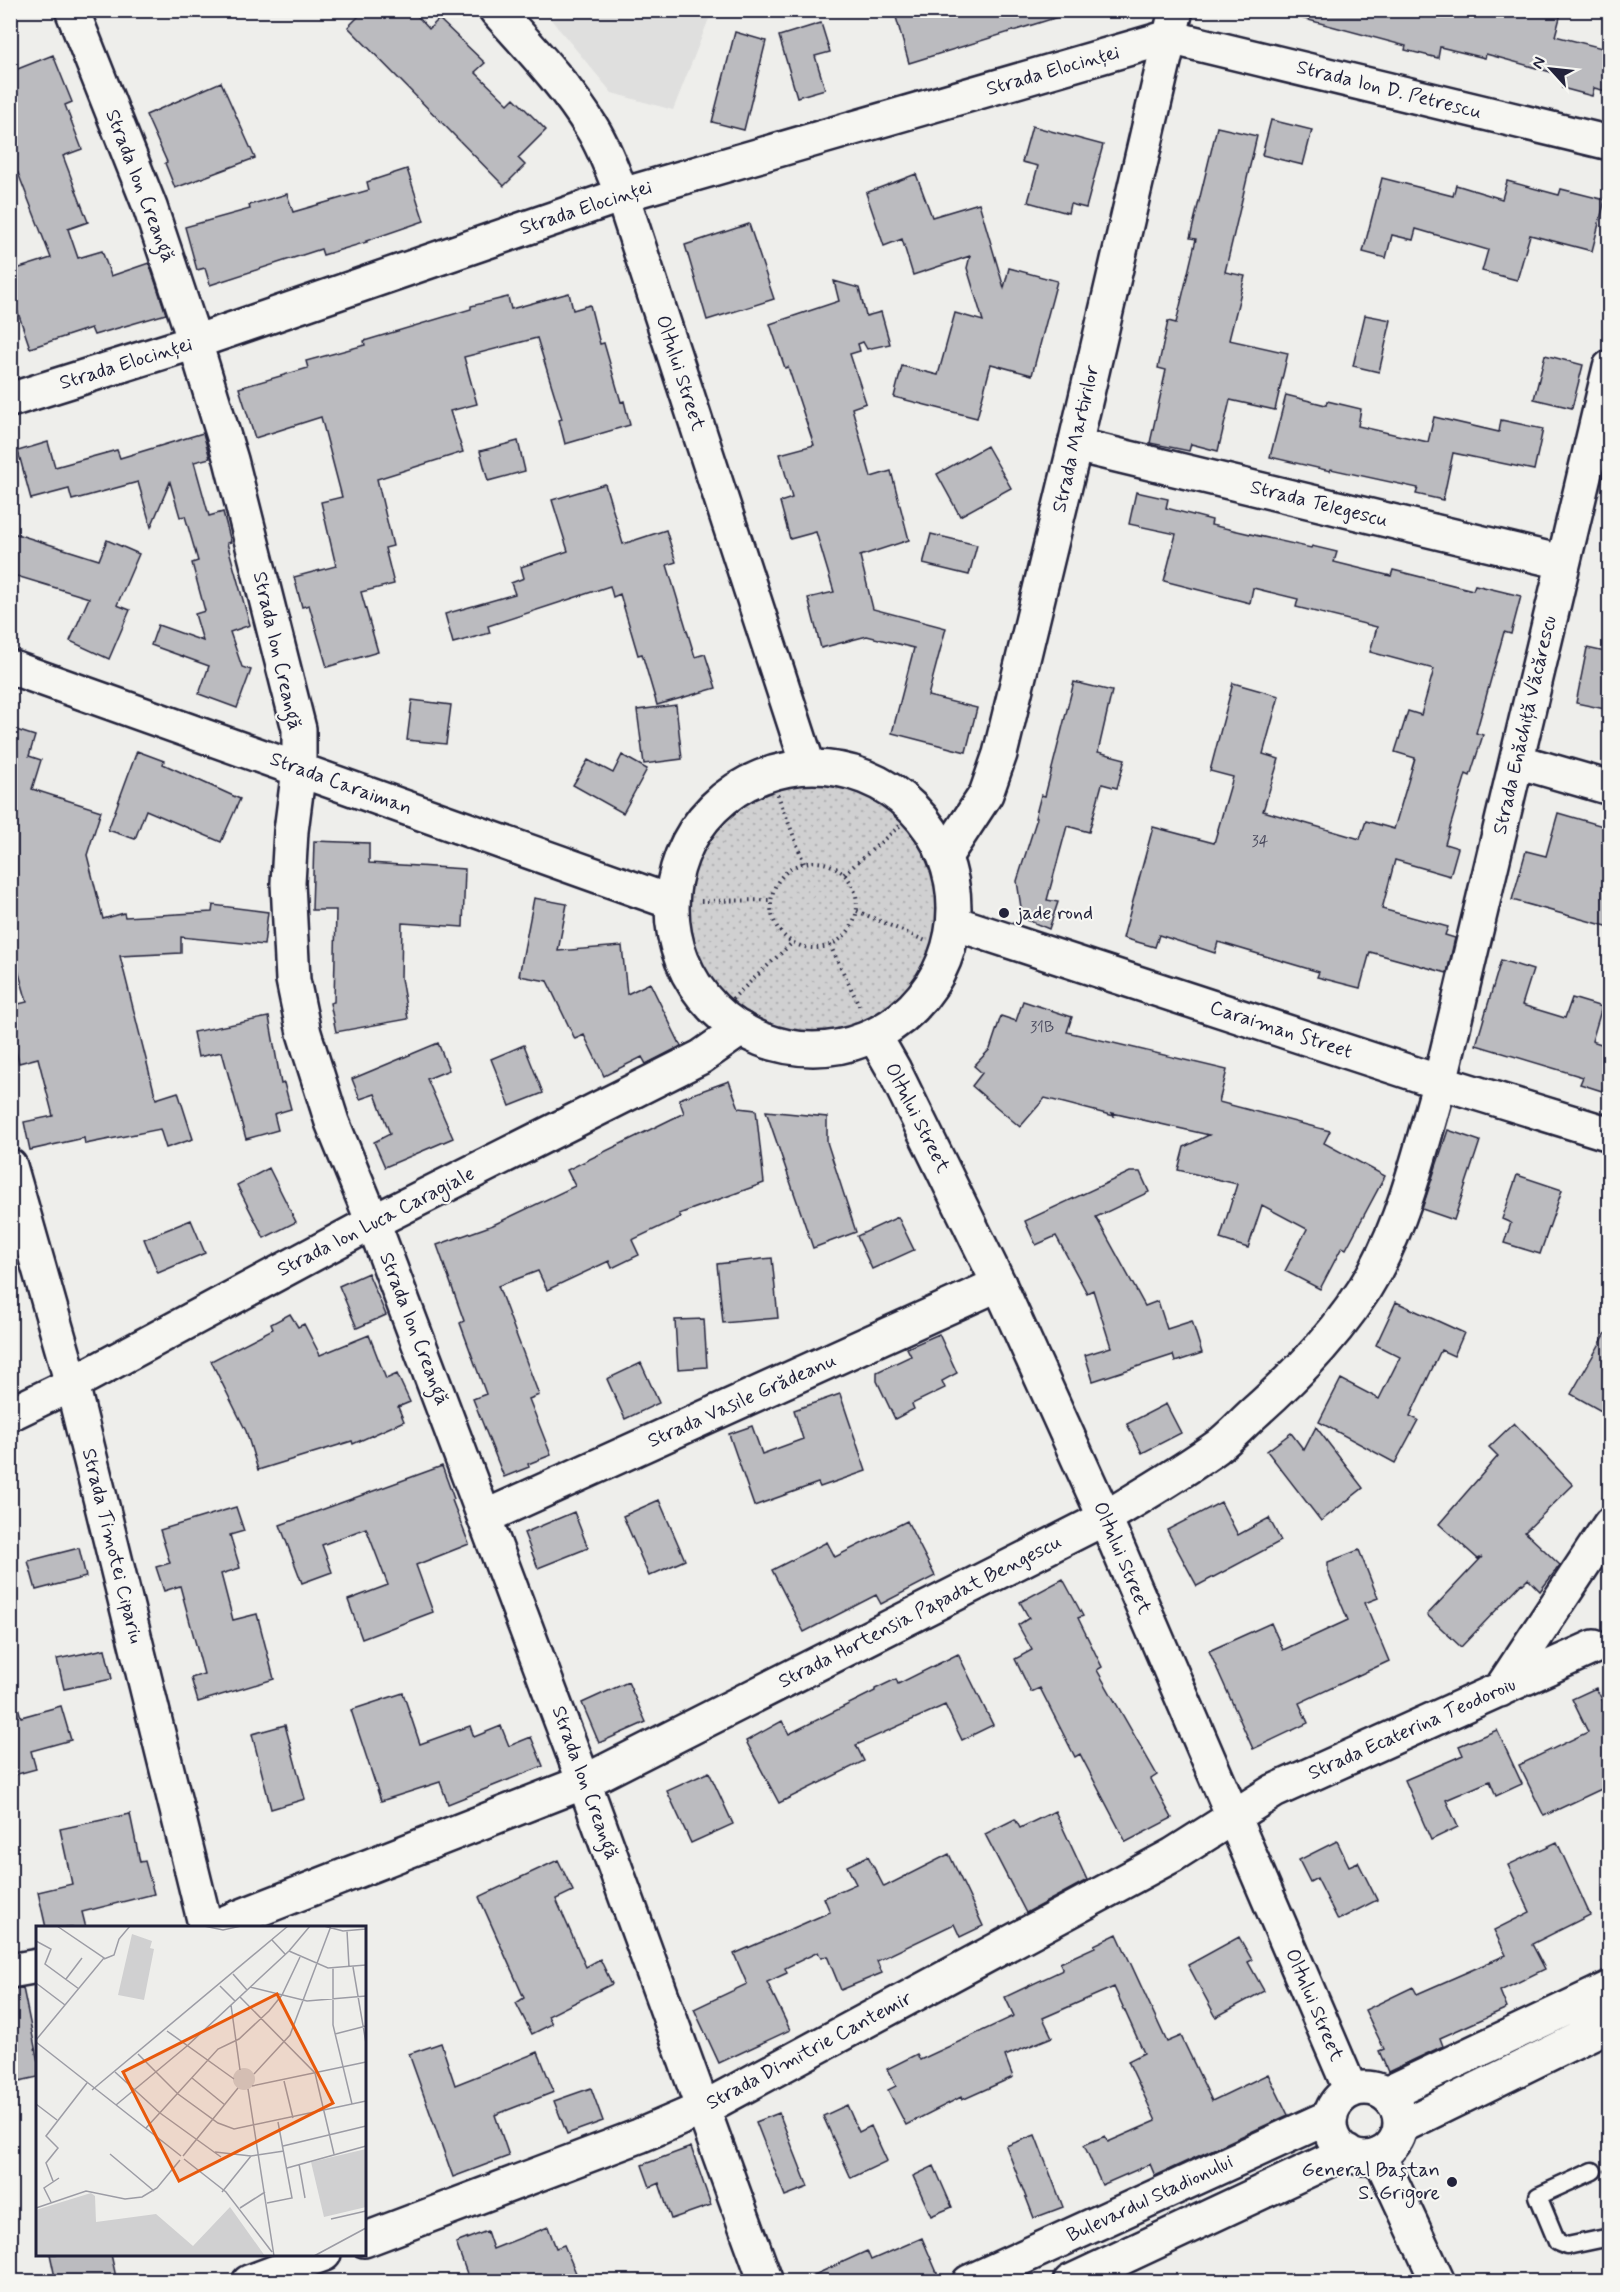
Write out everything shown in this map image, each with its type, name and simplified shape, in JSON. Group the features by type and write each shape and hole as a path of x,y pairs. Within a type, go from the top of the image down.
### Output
{"street":[{"name":"Strada Ion Creangă","path":"72,10 150,207 195,342 231,460 299,729 299,769 291,831 288,883 293,980 304,1033 332,1122 373,1222 485,1517 766,2282"},
{"name":"Oltului Street","path":"496,10 552,71 572,98 592,129 622,195 808,765"},
{"name":"Strada Elocinței","path":"10,400 195,342 622,195 1172,24"},
{"name":"Strada Ion D. Petrescu","path":"1172,24 1610,143"},
{"name":"Strada Martirilor","path":"946,855 986,794 1000,754 1075,445 1172,24"},
{"name":"Strada Enăchiță Văcărescu","path":"1440,1082 1610,367"},
{"name":"Strada Telegescu","path":"1075,445 1562,562"},
{"name":"Strada Caraiman","path":"10,667 671,902"},
{"path":"1517,761 1610,788"},
{"path":"808,765 842,770 878,783 917,811 935,835 946,855 954,887 951,937 926,992 902,1017 874,1035 847,1045 821,1049 791,1048 765,1041 730,1021 695,987 679,954 671,930 671,902 675,876 687,842 710,810 741,785 769,772 808,765"},
{"name":"Caraiman Street","path":"951,937 1610,1134"},
{"name":"Strada Ion Luca Caragiale","path":"10,1414 373,1222 701,1057 730,1021"},
{"name":"Oltului Street","path":"874,1035 894,1070 999,1284 1106,1518 1232,1816 1341,2103"},
{"name":"Strada Hortensia Papadat Bengescu","path":"216,1926 584,1782 1106,1518 1166,1482 1219,1445 1307,1362 1340,1324 1375,1271 1398,1217 1440,1082"},
{"name":"Strada Timotei Cipariu","path":"10,1166 72,1383 206,1926"},
{"name":"Strada Vasile Grădeanu","path":"485,1517 999,1284"},
{"path":"1500,1691 1610,1524"},
{"name":"Strada Ecaterina Teodoroiu","path":"1232,1816 1274,1791 1594,1647"},
{"name":"Strada Dimitrie Cantemir","path":"366,2239 639,2136 704,2108 1173,1855 1232,1816"},
{"path":"10,1971 36,1966"},
{"path":"1341,2103 1333,2137 1347,2152 1357,2157 1379,2155 1389,2148 1400,2127 1397,2108 1386,2094 1610,1989"},
{"path":"1400,2127 1610,2024"},
{"name":"Bulevardul Stadionului","path":"969,2282 1369,2088 1386,2094"},
{"name":"Bulevardul Stadionului","path":"1070,2282 1347,2152"},
{"path":"1379,2155 1438,2282"},
{"path":"249,2282 318,2256"}],"lane":[{"path":"1593,2171 1538,2196 1557,2242 1568,2246 1610,2237"}],"path":[{"path":"769,772 804,863"},
{"path":"844,874 917,811"},
{"path":"818,862 832,866 844,874 853,885 856,897 857,911 848,932 830,945 818,948 805,947 793,942 783,934 772,912 772,900 782,877 792,868 804,863 818,862"},
{"path":"671,902 772,900"},
{"path":"857,911 951,937"},
{"path":"730,1021 793,942"},
{"path":"830,945 874,1035"}],"shaded area":[{"path":"544,11 712,11 673,110 612,93"},
{"path":"813,766 841,769 867,777 891,790 913,807 930,829 943,853 951,879 954,907 951,935 943,961 930,985 913,1007 891,1024 867,1037 841,1045 813,1048 785,1045 759,1037 735,1024 713,1007 696,985 683,961 675,935 672,907 675,879 683,853 696,829 713,807 735,790 759,777 785,769"}],"building":[{"path":"365,10 412,10 429,29 439,19 485,63 475,72 508,104 514,98 546,130 518,158 525,165 504,186 348,27"},
{"path":"894,10 1057,10 1058,17 909,63"},
{"path":"1302,10 1562,10 1555,36 1610,50 1610,92 1594,88 1592,96 1562,88 1565,76 1486,54 1485,58 1440,47 1438,58 1405,50 1406,46 1301,18"},
{"path":"821,23 830,52 815,56 825,89 797,97 779,36"},
{"path":"735,32 766,41 744,130 712,122"},
{"path":"53,55 72,102 65,105 82,149 63,156 88,222 68,229 78,258 102,251 111,276 149,263 166,314 94,335 91,328 30,348 10,289 10,271 51,258 18,173 10,176 10,72"},
{"path":"221,82 255,158 175,188 165,163 167,162 146,115"},
{"path":"1271,120 1312,130 1303,165 1262,155"},
{"path":"1032,126 1103,145 1086,208 1070,204 1068,213 1028,202 1038,166 1022,162"},
{"path":"1217,127 1257,136 1225,272 1245,276 1229,340 1288,353 1275,410 1230,400 1218,451 1191,444 1189,451 1150,443 1166,370 1158,368 1168,321 1176,323 1196,239 1190,238"},
{"path":"407,169 424,221 367,242 323,255 321,249 210,285 205,268 197,270 185,227 250,209 249,205 287,194 293,212 369,190 367,182"},
{"path":"916,174 932,217 979,203 1004,288 1009,268 1057,281 1032,375 991,364 977,418 894,397 902,366 938,375 955,313 983,321 967,268 970,256 913,275 902,239 884,246 866,193"},
{"path":"1382,178 1453,196 1456,185 1502,199 1507,181 1559,195 1561,189 1605,200 1592,251 1530,235 1517,280 1482,271 1488,250 1416,229 1413,240 1392,235 1386,258 1363,252"},
{"path":"749,224 774,299 707,320 685,245"},
{"path":"834,281 859,288 866,316 881,312 890,344 867,349 863,342 858,344 860,351 850,354 866,403 852,408 871,477 891,471 909,540 860,556 873,609 946,628 928,696 977,708 966,752 892,733 914,648 867,636 821,648 808,598 834,592 816,532 790,539 780,502 792,498 780,454 814,445 788,367 785,368 770,324 839,301"},
{"path":"569,293 573,310 590,305 600,344 604,343 630,425 565,444 559,420 562,419 537,338 464,357 477,404 450,411 463,452 377,479 393,546 385,548 394,584 361,592 378,652 327,667 309,605 302,607 294,577 336,566 321,502 342,497 321,417 255,438 239,388 308,368 306,361 365,345 364,341 471,309 471,306 508,297 511,309"},
{"path":"1365,315 1391,320 1379,372 1353,366"},
{"path":"1545,355 1583,365 1572,408 1534,399"},
{"path":"1286,395 1326,405 1327,401 1361,409 1358,426 1428,442 1434,417 1499,432 1501,420 1543,429 1534,470 1453,453 1443,500 1416,494 1418,488 1270,457"},
{"path":"203,433 210,458 194,462 209,516 223,512 231,542 227,543 250,625 230,632 242,667 251,670 237,708 199,694 209,666 151,645 158,625 203,641 195,614 205,611 192,563 198,561 185,516 180,517 170,482 151,527 138,482 72,500 69,489 31,499 18,451 48,442 55,467 117,450 120,458"},
{"path":"518,441 525,471 488,481 480,451"},
{"path":"987,446 1011,488 960,516 937,474"},
{"path":"605,484 623,544 666,530 676,562 667,565 695,657 705,654 716,688 657,705 642,654 638,655 620,594 613,597 610,586 488,626 490,633 453,643 445,614 515,594 511,583 524,578 521,567 568,551 552,500"},
{"path":"1136,492 1168,499 1166,508 1212,520 1211,525 1337,552 1334,562 1391,576 1393,570 1473,590 1475,585 1521,596 1511,634 1504,632 1476,733 1483,735 1470,776 1466,774 1445,844 1458,848 1450,876 1395,860 1382,909 1448,927 1445,935 1455,938 1447,973 1370,952 1360,988 1317,977 1319,972 1218,942 1215,953 1159,935 1155,947 1123,938 1153,827 1214,843 1233,777 1210,771 1233,683 1279,696 1263,754 1279,759 1263,811 1360,839 1366,821 1394,829 1415,758 1395,752 1408,711 1421,715 1434,669 1370,652 1377,627 1296,607 1298,599 1253,588 1250,603 1164,581 1176,534 1129,524"},
{"path":"10,532 99,560 107,540 139,554 117,605 130,610 109,659 70,641 89,598 10,574"},
{"path":"931,534 977,545 969,575 923,564"},
{"path":"1587,648 1610,653 1610,710 1576,703"},
{"path":"1074,682 1112,691 1098,752 1125,759 1117,788 1102,784 1089,832 1067,826 1047,900 1058,902 1049,929 1027,920 1022,914 1017,881 1037,818 1035,818 1041,795 1045,796"},
{"path":"412,700 451,705 446,744 407,740"},
{"path":"676,705 682,759 644,764 637,710"},
{"path":"10,728 35,736 29,756 41,760 32,789 101,811 87,855 103,919 124,913 125,917 212,912 213,905 268,912 264,945 181,937 181,953 120,956 156,1099 178,1092 193,1139 166,1148 160,1129 85,1144 84,1138 30,1150 24,1122 53,1116 38,1058 19,1063 10,1028 10,1006 27,1002 10,941"},
{"path":"137,751 164,761 163,764 240,799 221,842 146,810 135,839 108,830"},
{"path":"622,755 647,769 623,813 573,785 588,760 613,773"},
{"path":"1558,813 1610,828 1610,927 1512,900 1526,851 1546,856"},
{"path":"314,841 369,843 369,863 465,869 463,927 402,923 401,978 408,1019 336,1032 330,1003 334,1002 336,910 312,910"},
{"path":"534,898 567,904 558,951 622,946 627,994 650,983 681,1046 646,1064 642,1057 604,1076 584,1035 575,1039 547,981 519,976"},
{"path":"1501,960 1533,970 1522,1005 1565,1018 1572,998 1602,1007 1592,1041 1610,1047 1610,1068 1602,1091 1580,1084 1583,1077 1476,1045"},
{"path":"1023,1001 1072,1017 1067,1032 1227,1070 1219,1102 1330,1131 1324,1143 1385,1176 1346,1249 1342,1247 1320,1289 1285,1271 1307,1229 1262,1205 1248,1248 1220,1239 1237,1184 1178,1170 1184,1147 1209,1135 1112,1113 1114,1116 1045,1098 1020,1127 972,1086 982,1073 974,1066 990,1049 1001,1016 1016,1021"},
{"path":"269,1017 281,1084 284,1083 291,1109 274,1114 278,1130 246,1139 222,1052 198,1057 193,1032"},
{"path":"438,1043 449,1070 427,1079 453,1138 385,1167 374,1142 390,1134 375,1094 360,1099 352,1079"},
{"path":"524,1045 543,1093 510,1106 491,1059"},
{"path":"729,1081 739,1108 756,1110 764,1183 679,1214 681,1217 632,1240 639,1255 612,1268 609,1261 547,1290 538,1271 498,1286 539,1395 529,1399 551,1455 504,1477 473,1399 486,1394 460,1323 464,1321 437,1245 493,1225 575,1186 567,1170 684,1113 679,1099"},
{"path":"766,1111 827,1117 827,1142 856,1232 813,1248"},
{"path":"1448,1130 1480,1141 1454,1220 1422,1209"},
{"path":"269,1168 296,1222 264,1238 237,1185"},
{"path":"1130,1172 1140,1172 1149,1192 1096,1217 1145,1306 1158,1301 1167,1329 1192,1321 1202,1353 1175,1362 1173,1355 1093,1381 1085,1355 1111,1347 1093,1290 1087,1293 1056,1236 1036,1245 1025,1221"},
{"path":"1517,1175 1562,1190 1540,1254 1504,1243 1511,1223 1502,1219"},
{"path":"898,1217 914,1250 872,1269 857,1236"},
{"path":"191,1220 205,1253 158,1273 144,1239"},
{"path":"772,1258 778,1318 723,1323 717,1264"},
{"path":"368,1273 386,1315 357,1328 339,1286"},
{"path":"1396,1302 1464,1333 1454,1356 1441,1350 1410,1416 1418,1420 1395,1463 1319,1422 1341,1379 1379,1399 1400,1357 1376,1345"},
{"path":"290,1314 298,1327 304,1324 320,1355 369,1335 386,1379 397,1374 410,1402 398,1407 404,1421 353,1444 352,1441 258,1470 246,1431 211,1361 273,1329 271,1324"},
{"path":"704,1319 707,1367 678,1369 675,1320"},
{"path":"1610,1326 1610,1416 1571,1394"},
{"path":"939,1334 957,1373 942,1381 945,1388 912,1404 914,1409 895,1419 877,1381 877,1372 911,1356 907,1348"},
{"path":"641,1363 659,1403 625,1419 607,1379"},
{"path":"840,1394 866,1471 820,1487 818,1483 754,1506 729,1434 752,1426 762,1454 803,1439 794,1410"},
{"path":"1166,1404 1181,1433 1142,1453 1127,1424"},
{"path":"1514,1423 1573,1485 1525,1532 1560,1565 1540,1591 1528,1579 1522,1583 1461,1647 1427,1615 1482,1557 1478,1559 1439,1524 1498,1456 1489,1447"},
{"path":"1316,1427 1363,1488 1321,1521 1267,1451 1291,1433 1304,1450"},
{"path":"442,1466 469,1544 416,1565 433,1612 362,1639 348,1600 388,1585 366,1528 322,1545 332,1572 302,1583 280,1525"},
{"path":"659,1500 685,1560 649,1576 623,1516"},
{"path":"1221,1502 1238,1535 1269,1518 1281,1541 1197,1586 1167,1530"},
{"path":"236,1507 244,1531 230,1535 240,1568 221,1574 233,1620 257,1614 274,1679 198,1702 191,1678 204,1674 180,1586 164,1591 156,1567 170,1563 160,1530"},
{"path":"574,1512 588,1548 538,1568 524,1533"},
{"path":"907,1521 935,1576 881,1604 876,1595 804,1632 772,1570 827,1542 835,1557"},
{"path":"79,1548 86,1577 36,1590 28,1561"},
{"path":"1359,1550 1378,1598 1365,1603 1389,1661 1299,1703 1308,1723 1253,1749 1209,1651 1271,1623 1283,1650 1348,1620 1328,1572 1328,1562"},
{"path":"1063,1579 1083,1616 1078,1618 1102,1667 1097,1670 1157,1775 1151,1779 1172,1818 1126,1842 1080,1754 1075,1757 1040,1688 1031,1692 1015,1659 1032,1650 1018,1625 1029,1618 1020,1602"},
{"path":"105,1649 112,1679 64,1689 57,1659"},
{"path":"958,1654 993,1725 962,1740 945,1705 856,1745 864,1761 779,1803 746,1741 782,1721 789,1734 896,1679 898,1684"},
{"path":"628,1682 646,1722 599,1743 582,1703"},
{"path":"1596,1688 1610,1715 1610,1785 1544,1816 1519,1765 1588,1732 1572,1699"},
{"path":"403,1693 420,1744 470,1726 474,1737 501,1726 509,1746 531,1737 543,1766 448,1804 440,1782 381,1801 351,1710"},
{"path":"17,1704 21,1717 61,1706 71,1740 31,1751 36,1769 10,1776 10,1705"},
{"path":"285,1725 305,1799 271,1809 252,1734"},
{"path":"1497,1730 1522,1784 1496,1796 1490,1781 1446,1800 1458,1827 1431,1840 1405,1780 1463,1755 1459,1746"},
{"path":"709,1772 733,1824 691,1843 667,1791"},
{"path":"1055,1811 1087,1880 1026,1913 985,1834 1015,1819 1020,1828"},
{"path":"130,1814 140,1862 145,1861 154,1894 82,1912 86,1926 46,1926 38,1892 72,1884 60,1829"},
{"path":"1337,1841 1349,1866 1358,1862 1377,1900 1338,1920 1317,1878 1310,1882 1299,1860"},
{"path":"1557,1842 1590,1915 1532,1944 1545,1969 1500,1991 1507,2008 1440,2038 1443,2046 1388,2072 1379,2051 1384,2049 1365,2010 1413,1987 1417,1994 1506,1955 1494,1930 1530,1912 1508,1865"},
{"path":"949,1854 983,1926 960,1937 954,1924 877,1961 882,1973 841,1990 827,1956 821,1958 818,1952 785,1968 787,1973 767,1982 790,2030 719,2063 694,2009 747,1984 734,1954 830,1912 824,1898 856,1884 847,1866 868,1856 884,1887"},
{"path":"558,1860 573,1891 556,1899 586,1967 600,1959 612,1984 548,2016 552,2024 532,2034 516,2003 524,1998 479,1897"},
{"path":"1117,1934 1167,2042 1181,2036 1212,2101 1268,2074 1288,2115 1155,2176 1150,2164 1102,2185 1084,2145 1105,2136 1108,2142 1156,2121 1128,2061 1144,2053 1114,1987 1043,2018 1052,2037 1005,2056 1013,2077 962,2100 961,2097 906,2125 888,2090 896,2086 887,2069 917,2054 920,2060 1014,2016 1005,1997 1063,1970 1060,1963"},
{"path":"1239,1937 1252,1960 1248,1962 1264,1991 1216,2017 1188,1965"},
{"path":"23,1988 36,2052 36,2077 10,2083 10,1989"},
{"path":"441,2043 455,2085 538,2052 554,2092 495,2115 509,2156 453,2177 409,2054"},
{"path":"591,2088 603,2121 567,2134 554,2101"},
{"path":"847,2105 859,2132 871,2126 887,2161 851,2178 823,2116"},
{"path":"779,2113 808,2187 785,2196 756,2122"},
{"path":"1035,2135 1063,2207 1034,2218 1006,2146"},
{"path":"691,2147 711,2205 671,2219 659,2183 650,2187 642,2165"},
{"path":"934,2166 952,2207 931,2216 913,2176"},
{"path":"548,2227 556,2248 564,2245 576,2273 555,2282 470,2282 456,2243 487,2231 493,2249"},
{"path":"922,2238 941,2282 799,2282 867,2251 871,2260"},
{"path":"50,2256 111,2256 117,2282 56,2282"}],"place":[{"name":"jade rond","path":"1004,913"},
{"name":"General Baștan S. Grigore","path":"1452,2182"}]}
